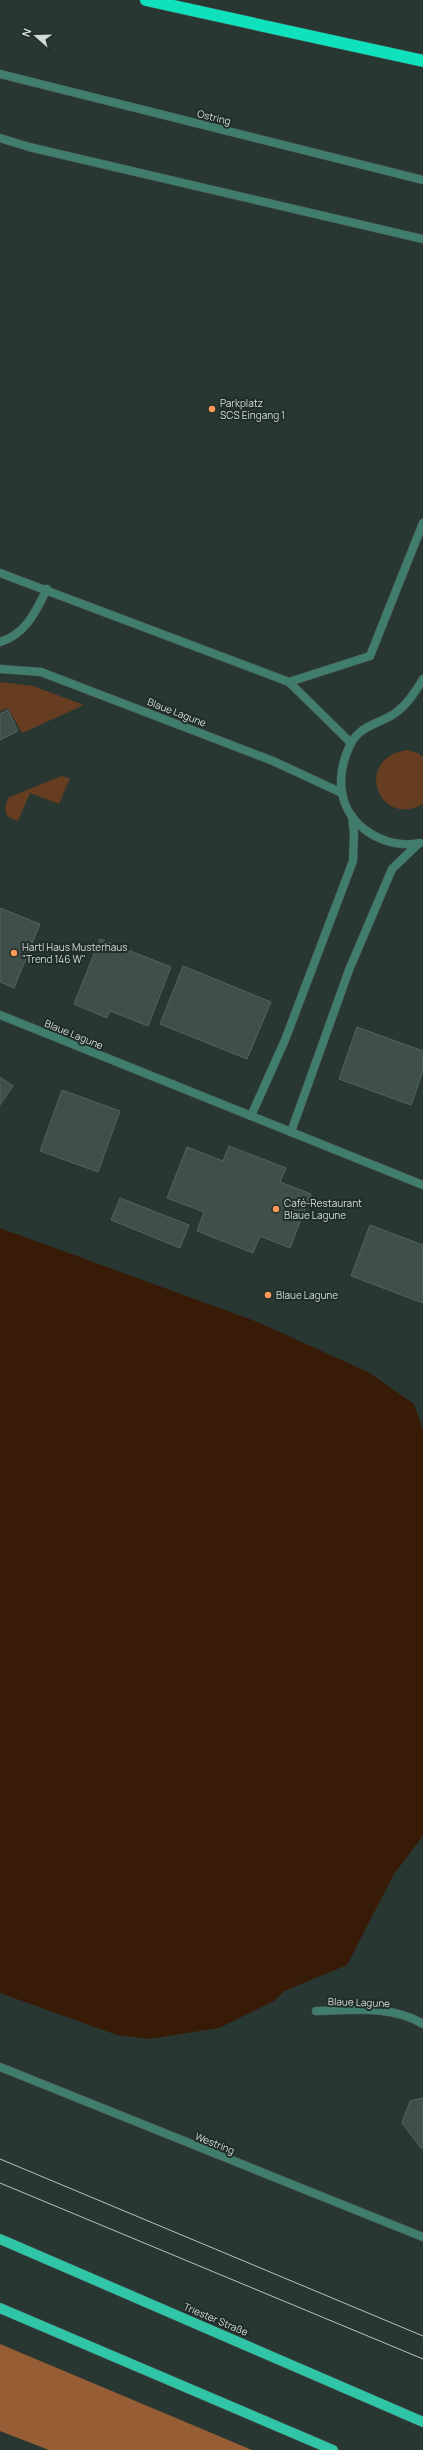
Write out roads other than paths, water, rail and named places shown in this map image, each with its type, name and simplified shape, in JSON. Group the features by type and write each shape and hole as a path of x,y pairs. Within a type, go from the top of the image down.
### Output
{"highway":[{"path":"146,0 422,61"}],"main road":[{"name":"Triester Straße","path":"0,2239 423,2422"},
{"path":"0,2308 333,2450"}],"street":[{"name":"Ostring","path":"0,74 423,180"},
{"path":"0,138 29,147 423,239"},
{"path":"414,178 423,185"},
{"path":"289,682 370,656 423,523"},
{"path":"0,573 47,589 289,682 351,743"},
{"path":"0,642 8,640 30,623 47,589"},
{"name":"Blaue Lagune","path":"0,669 40,672 273,761 342,793"},
{"path":"251,1116 285,1040 353,861 354,834 352,816 342,793 342,767 351,743 369,724 393,714 412,698 423,679"},
{"path":"352,816 369,834 393,844 420,843"},
{"path":"291,1132 349,970 392,870 420,843"},
{"name":"Blaue Lagune","path":"0,1015 423,1185"},
{"name":"Blaue Lagune","path":"316,2011 369,2010 408,2015 423,2024"},
{"name":"Westring","path":"0,2067 423,2237"}],"tram line":[{"path":"0,2159 423,2336"},
{"path":"0,2183 423,2359"}],"place":[{"name":"Parkplatz SCS Eingang 1","path":"212,409"},
{"name":"Hartl Haus Musterhaus \"Trend 146 W\"","path":"14,953"},
{"name":"Café-Restaurant Blaue Lagune","path":"276,1209"},
{"name":"Blaue Lagune","path":"268,1295"}]}
